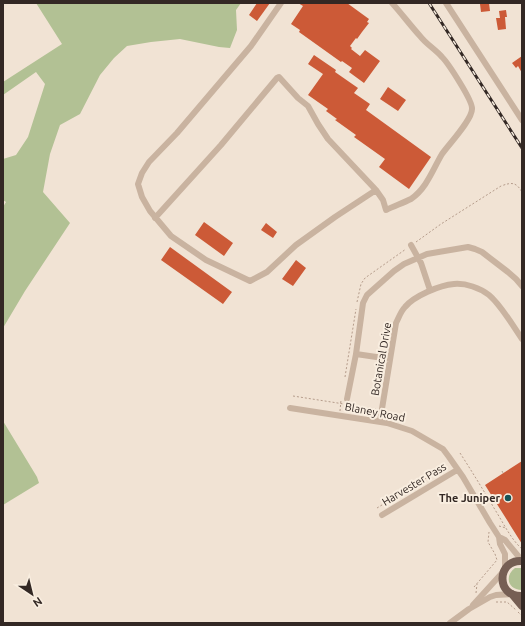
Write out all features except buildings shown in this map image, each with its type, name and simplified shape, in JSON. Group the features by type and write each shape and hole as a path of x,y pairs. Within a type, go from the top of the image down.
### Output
{"main road":[{"path":"522,560 510,564 504,570 502,578 505,588 522,606"},
{"path":"512,594 522,596"}],"street":[{"path":"281,3 251,46 142,173 138,184 142,197 155,218 171,236 206,260 250,281 267,272 296,245 376,190"},
{"path":"155,218 221,145 256,102 279,77 298,98 308,106 328,139 376,190 383,200 386,210 411,199 427,182 442,154 463,127 473,110 472,104 467,95 444,58 421,38 392,3"},
{"path":"446,3 522,120"},
{"path":"409,247 418,258 430,290"},
{"path":"347,399 356,354 363,303 367,295 404,264 427,254 468,247 482,252 508,272 522,286"},
{"name":"Botanical Drive","path":"380,421 396,323 404,307 419,295 430,290 455,284 465,284 482,290 497,304 522,339"},
{"path":"356,354 390,359"},
{"name":"Blaney Road","path":"290,408 380,421 399,426 412,431 443,449 458,470 499,537 500,544 505,554 504,570"},
{"name":"Harvester Pass","path":"382,515 458,470"},
{"name":"Blaney Road","path":"499,537 505,540 522,560"},
{"path":"469,609 504,570"},
{"path":"450,623 469,609 490,597 512,594"}],"path":[{"path":"409,247 441,224 508,183 515,184 522,192"},
{"path":"293,396 316,400"},
{"path":"460,453 515,542 522,549"},
{"path":"377,508 443,468"},
{"path":"497,513 501,511"},
{"path":"498,526 506,528"},
{"path":"474,587 497,560 488,542 489,533"},
{"path":"475,598 477,584"},
{"path":"497,601 507,602 522,616"}],"green space":[{"path":"36,3 241,3 236,10 237,30 230,48 180,39 127,46 114,58 100,75 80,114 60,125 50,154 43,192 70,223 25,291 3,328 3,207 6,202 3,200 3,159 16,155 28,137 45,84 36,72 3,95 3,82 62,44"},
{"path":"3,421 37,477 39,483 3,505"},
{"path":"515,568 522,568 522,590 513,588 509,582 509,575"}],"railway":[{"path":"429,3 522,148"}],"place":[{"name":"The Juniper","path":"508,498"}]}
